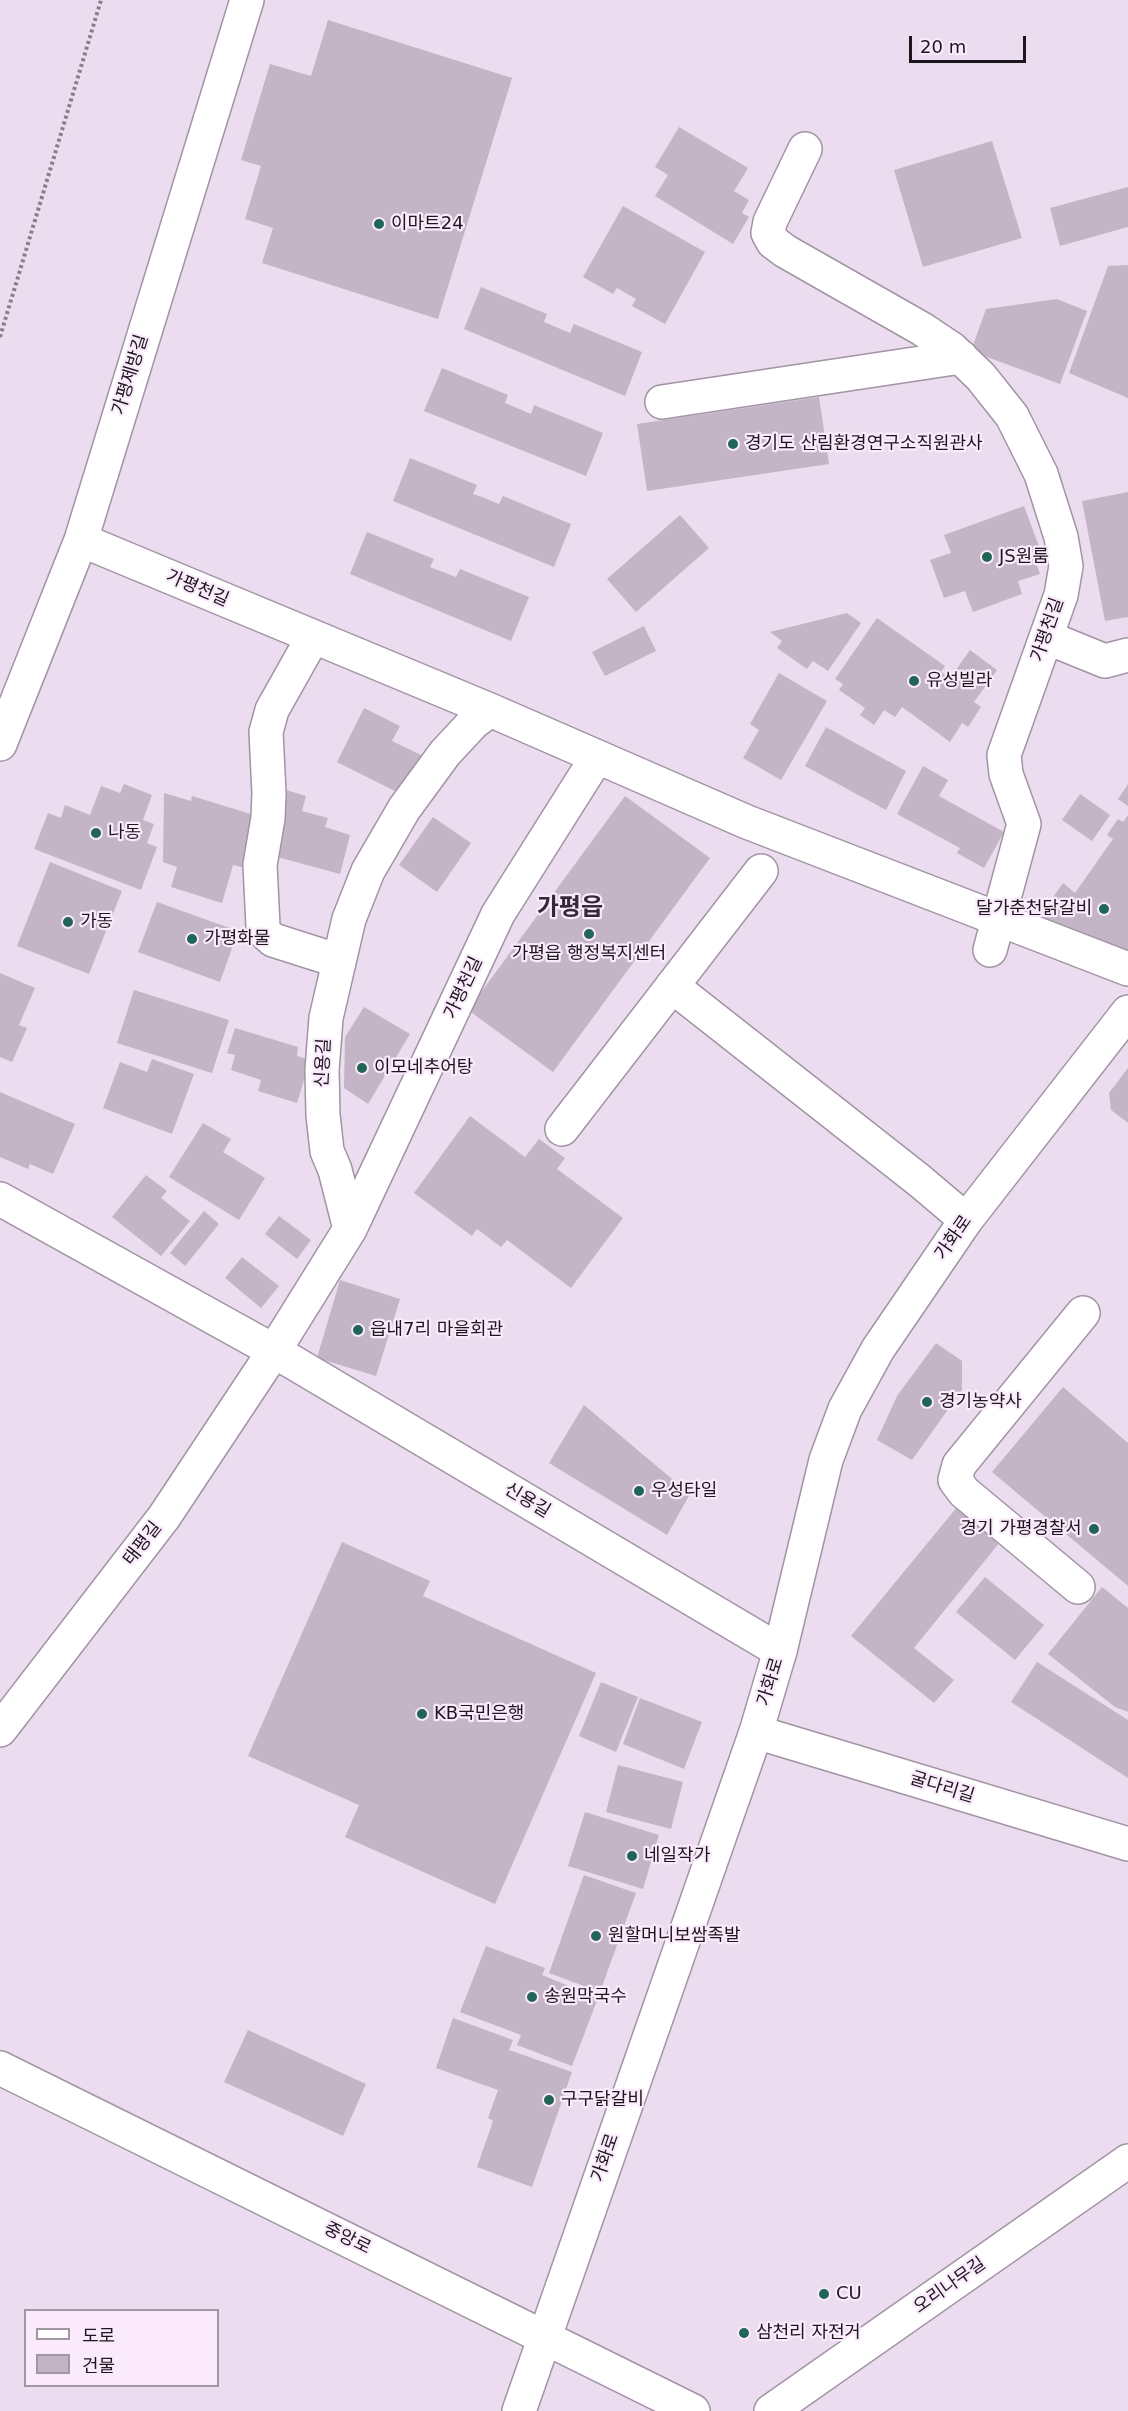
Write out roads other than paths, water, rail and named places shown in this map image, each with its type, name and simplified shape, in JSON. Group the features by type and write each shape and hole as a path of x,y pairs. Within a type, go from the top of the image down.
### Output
{"street":[{"name":"가평제방길","path":"0,744 81,540 247,0"},
{"name":"가평천길","path":"805,149 770,222 768,233 773,242 922,329 960,357 981,377 1012,416 1041,474 1061,537 1066,566 1061,595 1004,755 1006,774 1024,824 995,935"},
{"path":"662,402 960,357"},
{"name":"가평천길","path":"81,540 490,710 747,822 995,935 1128,969"},
{"path":"313,637 272,710 266,732 268,818 260,866 264,932 273,940 338,964 350,919 368,871 404,809 445,753 473,723 490,710"},
{"path":"1046,637 1106,661 1128,655"},
{"name":"가평천길","path":"350,1229 498,914 597,757"},
{"path":"562,1129 761,871"},
{"name":"신용길","path":"338,964 326,1018 322,1070 322,1115 327,1151 335,1170 350,1229"},
{"path":"672,986 920,1181 966,1220"},
{"name":"가화로","path":"519,2411 756,1732 780,1651 826,1460 844,1409 879,1349 966,1220 1128,1012"},
{"name":"신용길","path":"0,1199 274,1351 780,1651"},
{"path":"274,1351 350,1229"},
{"path":"1078,1587 964,1492 955,1480 959,1465 1083,1313"},
{"name":"태평길","path":"0,1730 164,1516 274,1351"},
{"name":"굴다리길","path":"756,1732 1128,1844"},
{"name":"중앙로","path":"0,2068 693,2411"},
{"name":"오리나무길","path":"771,2411 1128,2161"}],"place":[{"name":"이마트24","path":"379,224"},
{"name":"경기도 산림환경연구소직원관사","path":"733,444"},
{"name":"JS원룸","path":"987,557"},
{"name":"유성빌라","path":"914,681"},
{"name":"나동","path":"96,833"},
{"name":"달가춘천닭갈비","path":"1104,909"},
{"name":"가동","path":"68,922"},
{"name":"가평읍 행정복지센터","path":"589,934"},
{"name":"가평화물","path":"192,939"},
{"name":"이모네추어탕","path":"362,1068"},
{"name":"읍내7리 마을회관","path":"358,1330"},
{"name":"경기농약사","path":"927,1402"},
{"name":"우성타일","path":"639,1491"},
{"name":"경기 가평경찰서","path":"1094,1529"},
{"name":"KB국민은행","path":"422,1714"},
{"name":"네일작가","path":"632,1856"},
{"name":"원할머니보쌈족발","path":"596,1936"},
{"name":"송원막국수","path":"532,1997"},
{"name":"구구닭갈비","path":"549,2100"},
{"name":"CU","path":"824,2294"},
{"name":"삼천리 자전거","path":"744,2333"}],"district":[{"name":"가평읍","path":"570,909"}]}
